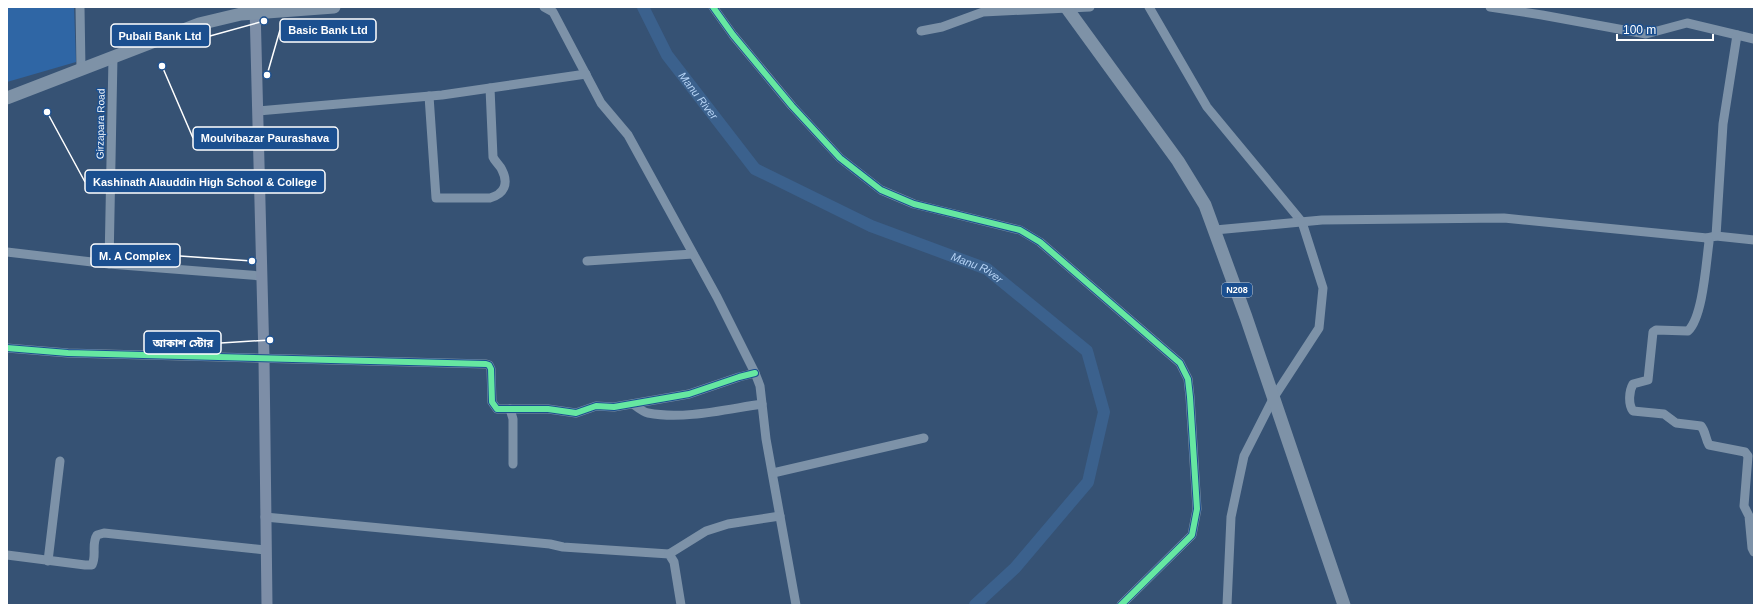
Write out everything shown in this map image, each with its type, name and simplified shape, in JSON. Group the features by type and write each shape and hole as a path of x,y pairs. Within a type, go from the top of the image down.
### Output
{"highway":[{"path":"7,98 199,24 255,10 334,7"},
{"name":"N208","path":"1067,8 1178,161 1205,204 1274,397 1344,605"}],"main road":[{"path":"255,10 264,359 265,550 267,605"}],"street":[{"path":"80,7 81,69"},
{"path":"544,7 553,12 601,103 628,135 694,254 755,373 760,386 766,439 796,605"},
{"path":"713,7 733,35 840,158 881,190 914,204 1020,230 1040,242 1180,363 1188,379 1190,397 1197,509 1192,535 1121,605"},
{"path":"921,31 942,27 983,12 1090,7"},
{"path":"1149,7 1207,108 1302,222 1323,288 1319,328 1274,397 1244,456 1231,517 1227,605"},
{"path":"1490,7 1646,34 1687,23 1754,39"},
{"path":"1737,35 1723,124 1712,237 1709,242 1701,300 1694,325 1688,330 1656,330 1653,332 1648,380 1633,384 1631,388 1630,407 1633,411 1664,414 1676,423 1701,426 1705,430 1705,439 1709,445 1745,452 1748,456 1744,506 1749,516 1752,548 1754,552"},
{"name":"Girzapara Road","path":"109,264 113,57"},
{"path":"258,111 429,96 586,74"},
{"path":"429,96 436,198 490,198 498,195 505,186 505,178 502,168 496,163 493,157 490,88"},
{"path":"1215,230 1322,220 1504,218 1754,240"},
{"path":"7,252 109,264 261,276"},
{"path":"587,261 694,254"},
{"path":"7,348 68,354 486,364 489,365 491,369 492,402 494,407 497,409 548,409 576,413 596,406 614,407 689,394 755,373"},
{"path":"633,404 647,413 670,414 701,413 762,404"},
{"path":"510,409 513,419 513,464"},
{"path":"773,473 924,438"},
{"path":"48,561 60,461"},
{"path":"265,517 550,544 563,548 669,554 706,531 721,526 780,516"},
{"path":"7,555 92,565 95,560 94,540 97,535 104,533 265,550"},
{"path":"669,554 674,562 681,605"}],"shaded area":[{"path":"7,7 74,7 76,62 7,82"}],"waterway":[{"name":"Manu River","path":"643,7 667,55 755,169 871,226 987,269 1087,351 1104,412 1088,482 1015,568 975,605"}],"cycle path":[{"path":"713,7 733,35 792,106 840,158 881,190 914,204 1020,230 1040,242 1180,363 1188,379 1190,397 1197,509 1192,535 1121,605"},
{"path":"7,348 68,353 486,364 489,365 491,369 492,402 497,409 548,409 576,413 596,406 614,407 689,394 755,373"}],"place":[{"name":"Pubali Bank Ltd","path":"264,21"},
{"name":"Moulvibazar Paurashava","path":"162,66"},
{"name":"Basic Bank Ltd","path":"267,75"},
{"name":"Kashinath Alauddin High School & College","path":"47,112"},
{"name":"M. A Complex","path":"252,261"},
{"name":"আকাশ স্টোর","path":"270,340"}]}
